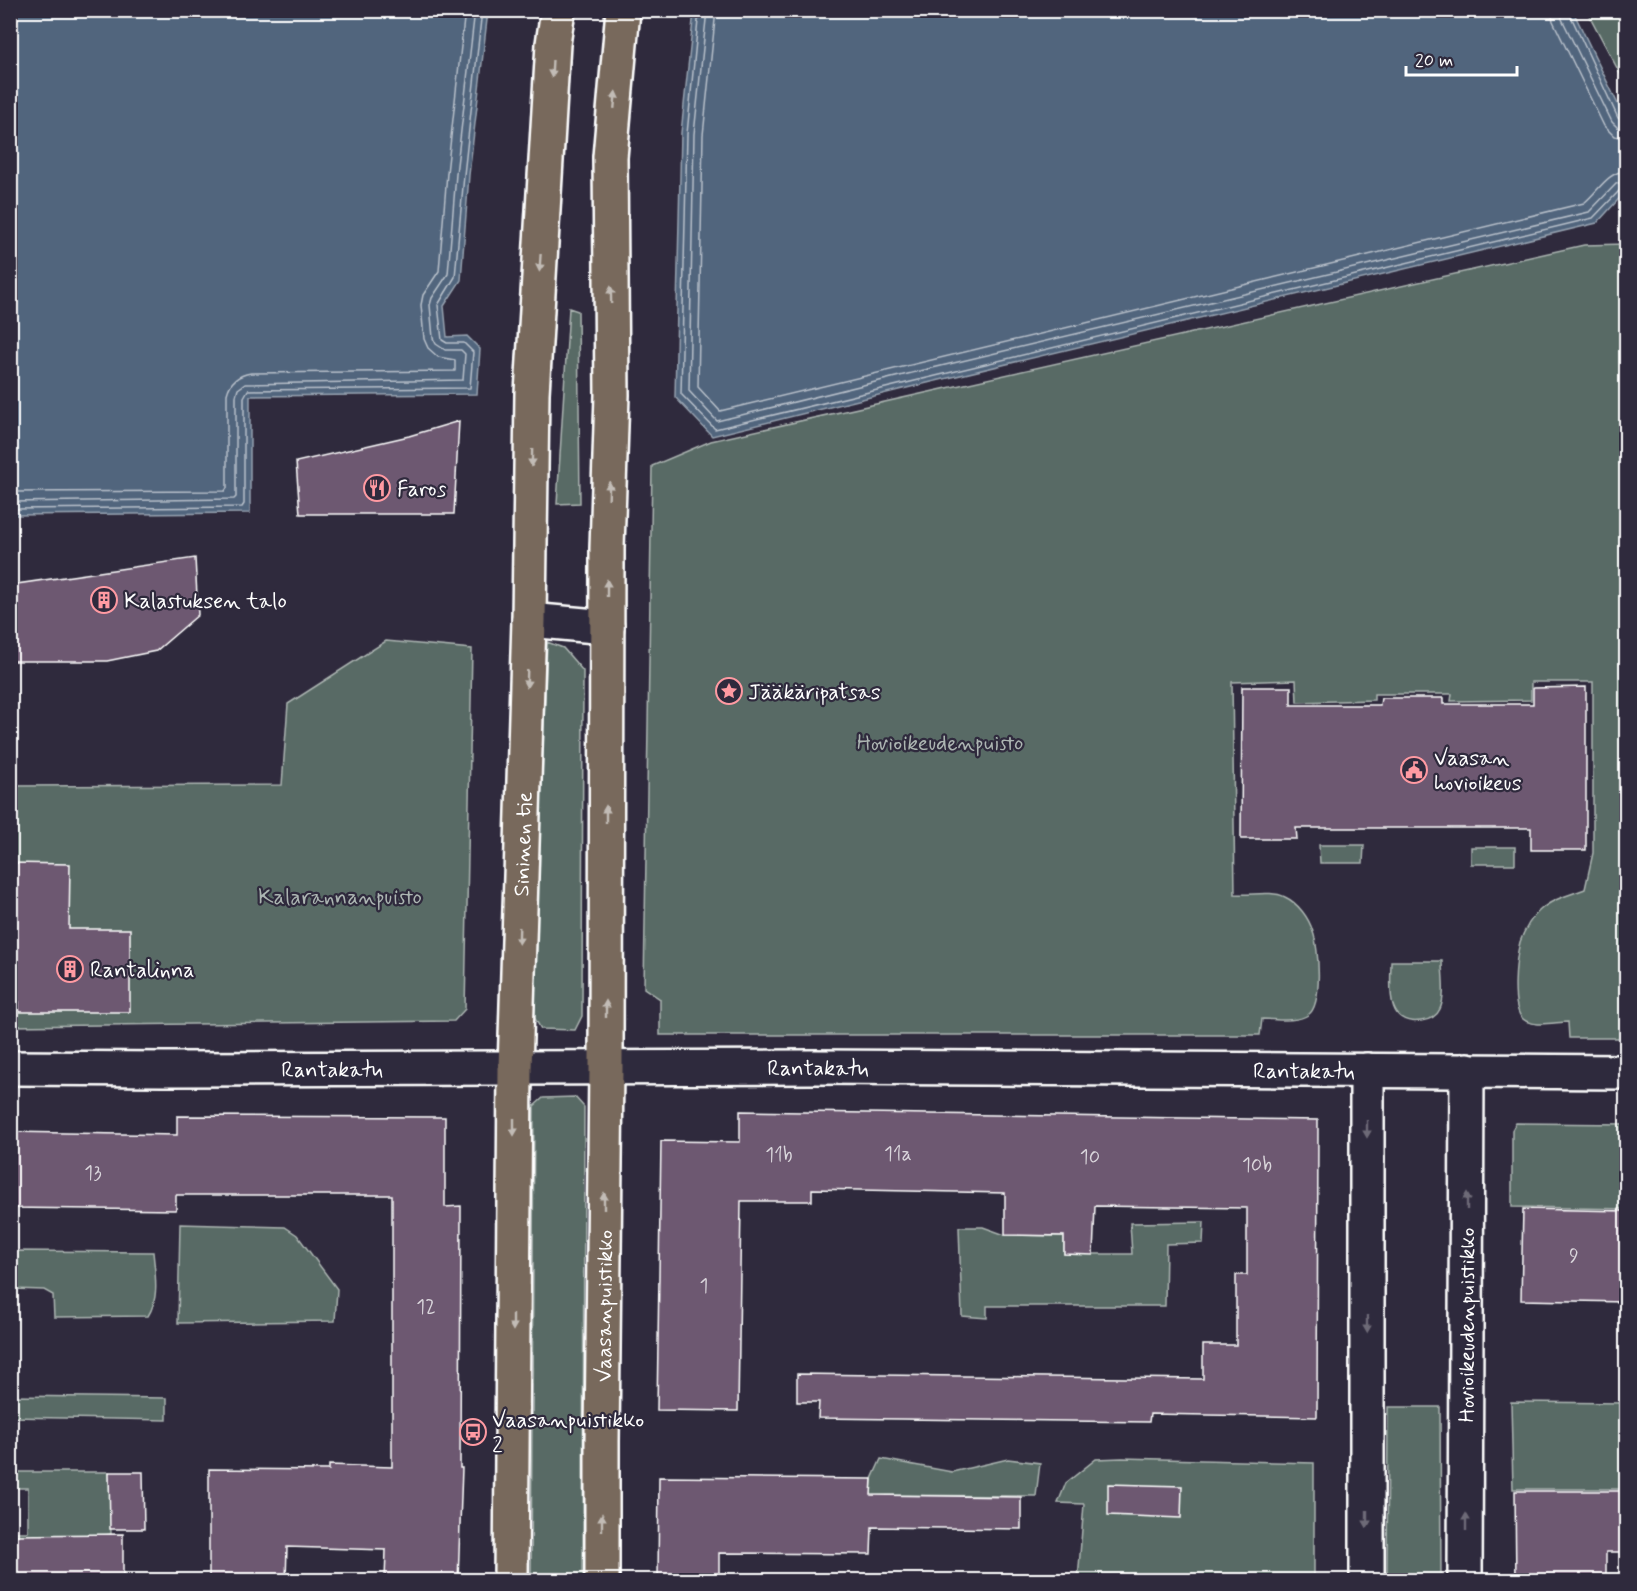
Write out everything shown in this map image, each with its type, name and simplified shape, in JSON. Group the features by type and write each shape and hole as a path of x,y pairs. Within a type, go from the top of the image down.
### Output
{"main road":[{"name":"Sininen tie","path":"515,1069 529,620 532,393 553,44 558,10"},
{"path":"606,1068 607,548 612,395 610,157 623,10"},
{"name":"Vaasanpuistikko","path":"602,1581 606,1068"},
{"path":"511,1581 515,1069"}],"street":[{"path":"529,620 607,627"},
{"name":"Rantakatu","path":"10,1068 165,1070 813,1067 1626,1072"},
{"path":"1367,1070 1367,1581"},
{"name":"Hovioikeudenpuistikko","path":"1465,1581 1467,1070"}],"green space":[{"path":"1587,11 1626,11 1626,85"},
{"name":"Hovioikeudenpuisto","path":"1626,244 1626,1038 1569,1038 1568,1022 1538,1024 1527,1022 1519,1013 1515,994 1518,949 1530,921 1549,903 1585,889 1593,853 1593,682 1531,682 1531,700 1451,701 1452,694 1374,694 1374,700 1297,702 1296,680 1232,682 1235,894 1279,895 1294,903 1306,916 1315,940 1318,963 1316,1000 1308,1015 1292,1020 1262,1019 1260,1035 660,1035 660,999 644,988 652,466 711,441 1584,245"},
{"path":"569,308 578,311 580,503 557,504"},
{"name":"Kalarannanpuisto","path":"386,641 472,649 465,1009 454,1021 11,1026 10,786 282,785 288,704"},
{"path":"547,642 563,648 583,671 582,1016 575,1030 541,1029 533,1015"},
{"path":"1319,845 1364,845 1363,863 1320,863"},
{"path":"1471,847 1515,847 1515,864 1471,864"},
{"path":"1391,961 1442,961 1443,998 1435,1016 1430,1019 1409,1021 1395,1011 1391,992"},
{"path":"575,1097 584,1107 583,1580 531,1580 534,1106 543,1098"},
{"path":"1516,1123 1626,1124 1626,1209 1512,1207 1512,1130"},
{"path":"1204,1222 1203,1243 1166,1244 1165,1306 987,1306 987,1318 962,1316 959,1227 983,1227 1005,1235 1064,1236 1064,1254 1132,1254 1130,1223"},
{"path":"180,1224 285,1227 297,1235 337,1289 335,1321 178,1323"},
{"path":"11,1251 153,1252 156,1285 152,1309 148,1316 54,1317 53,1295 44,1290 13,1289 11,1291"},
{"path":"11,1396 167,1398 167,1420 11,1417"},
{"path":"1511,1402 1626,1403 1626,1489 1513,1489"},
{"path":"1388,1407 1440,1407 1441,1580 1387,1580"},
{"path":"881,1459 952,1472 1008,1459 1040,1463 1036,1496 871,1495 872,1479"},
{"path":"1096,1459 1314,1463 1314,1580 1078,1580 1084,1504 1058,1503 1066,1483"},
{"path":"10,1472 109,1472 111,1534 11,1550 11,1532 28,1532 28,1488 11,1488"}],"water":[{"path":"10,11 488,11 469,175 461,280 444,306 447,337 467,336 480,349 477,394 250,396 250,513 11,515"},
{"path":"694,11 1573,11 1626,121 1626,191 1597,223 712,436 675,397 681,133"}],"building":[{"name":"Faros","path":"459,421 454,514 300,514 296,462 409,436"},
{"name":"Kalastuksen talo","path":"195,558 198,615 156,651 107,661 10,661 10,585"},
{"name":"Vaasan hovioikeus","path":"1242,687 1291,687 1291,705 1380,705 1381,698 1443,698 1443,704 1533,704 1533,688 1586,687 1586,850 1531,850 1531,828 1296,828 1297,839 1241,839"},
{"name":"Rantalinna","path":"10,863 70,864 69,929 130,929 130,1012 19,1012 19,1002 10,1002"},
{"path":"740,1111 1318,1120 1317,1417 1150,1414 1149,1422 818,1418 819,1402 797,1402 797,1374 1203,1379 1203,1345 1236,1345 1236,1275 1247,1275 1247,1208 1095,1206 1093,1255 1064,1254 1064,1236 1005,1235 1005,1193 812,1189 812,1201 741,1201 738,1411 657,1410 661,1141 740,1142"},
{"path":"177,1116 445,1117 445,1207 461,1206 460,1468 462,1468 458,1581 385,1581 386,1550 287,1547 286,1581 209,1581 209,1469 329,1470 329,1465 392,1467 392,1195 176,1195 176,1210 10,1208 10,1132 177,1135"},
{"path":"1523,1209 1626,1211 1626,1302 1521,1300"},
{"path":"109,1472 143,1472 144,1529 110,1529"},
{"path":"659,1477 872,1479 871,1495 1021,1497 1021,1529 872,1527 871,1554 719,1553 719,1581 658,1581"},
{"path":"1108,1484 1182,1486 1181,1518 1108,1515"},
{"path":"1515,1491 1626,1491 1626,1552 1606,1552 1606,1581 1516,1581"},
{"path":"123,1534 123,1581 10,1581 10,1535"}],"place":[{"name":"Faros","path":"377,488"},
{"name":"Kalastuksen talo","path":"104,600"},
{"name":"Jääkäripatsas","path":"729,691"},
{"name":"Vaasan hovioikeus","path":"1414,770"},
{"name":"Rantalinna","path":"70,969"},
{"name":"Vaasanpuistikko 2","path":"473,1432"}]}
